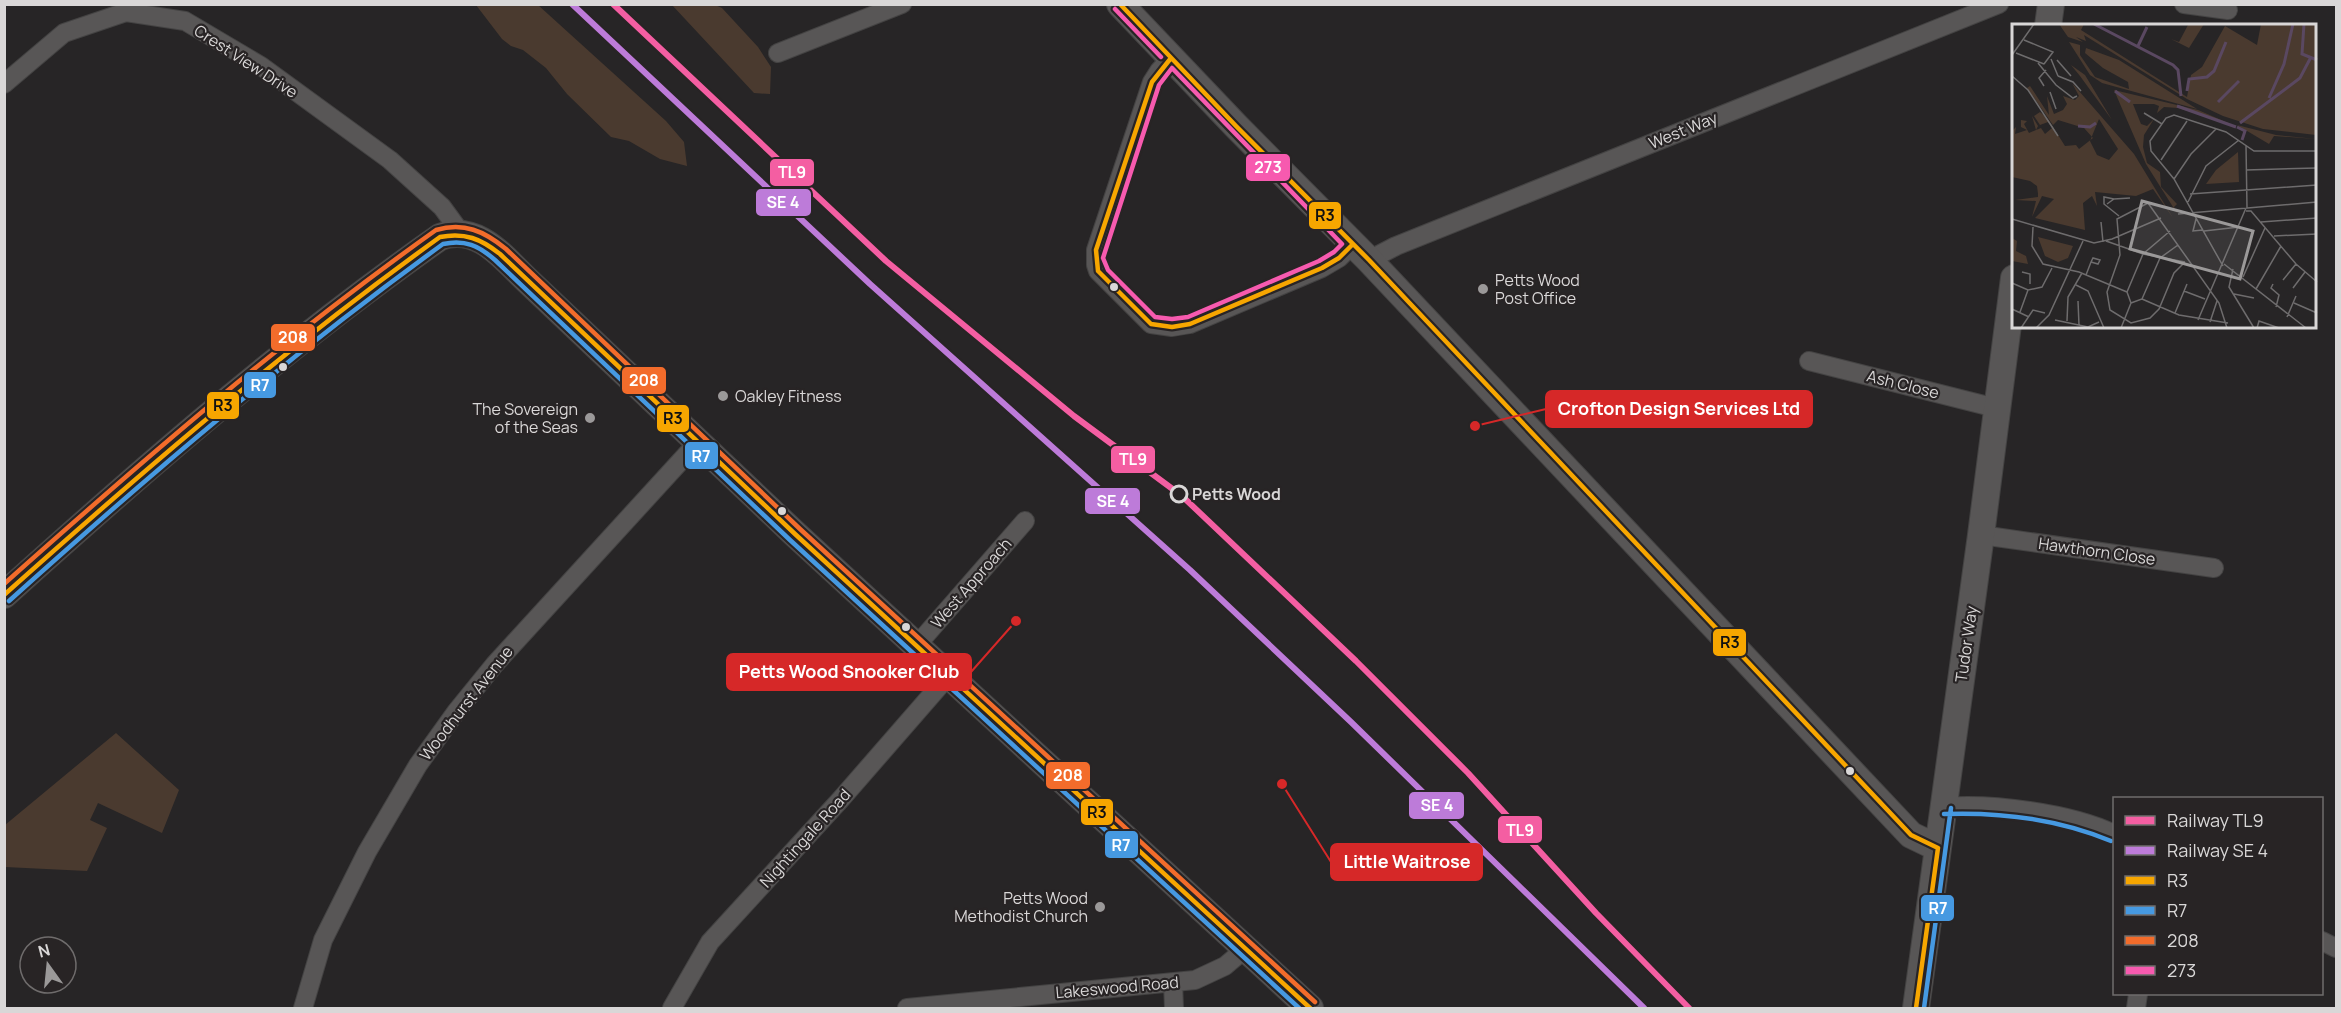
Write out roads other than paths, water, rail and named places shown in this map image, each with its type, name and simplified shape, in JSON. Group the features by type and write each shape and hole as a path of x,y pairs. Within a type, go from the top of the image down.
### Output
{"street":[{"path":"778,53 902,4"},
{"path":"1120,4 1361,252 1911,835 1938,848"},
{"name":"West Way","path":"1171,58 1152,82 1096,250 1096,265 1102,275 1151,324 1172,327 1190,324 1323,268 1339,258 1396,246 1999,4"},
{"path":"2048,24 2051,4"},
{"path":"2184,4 2228,10"},
{"name":"Crest View Drive","path":"4,84 64,33 126,12 185,21 261,66 390,160 442,207 461,232"},
{"path":"4,595 107,502 327,320 440,237 461,232 472,235 492,248 698,442 1310,1008"},
{"name":"Tudor Way","path":"1916,1008 2012,292"},
{"name":"Ash Close","path":"1809,361 1996,408"},
{"name":"Woodhurst Avenue","path":"303,1008 323,940 372,843 418,765 456,712 495,664 698,442"},
{"name":"West Approach","path":"917,645 1025,521"},
{"name":"Hawthorn Close","path":"1981,535 2214,568"},
{"name":"Nightingale Road","path":"672,1008 710,942 841,799 949,675"},
{"path":"1944,807 1974,805 2067,818 2099,826 2113,833"},
{"path":"2323,941 2337,948"},
{"name":"Lakeswood Road","path":"907,1008 1195,980 1208,976 1225,966 1245,949"},
{"path":"1173,983 1174,1008"}],"rail line":[{"name":"TL9","path":"613,4 886,261 1074,416 1182,496 1356,661 1468,773 1596,913 1689,1008"}],"place":[{"name":"Petts Wood Post Office","path":"1483,289"},
{"name":"Oakley Fitness","path":"723,396"},
{"name":"The Sovereign of the Seas","path":"590,418"},
{"name":"Crofton Design Services Ltd","path":"1475,426"},
{"name":"Petts Wood","path":"1179,494"},
{"name":"Petts Wood Snooker Club","path":"1016,621"},
{"name":"Little Waitrose","path":"1282,784"},
{"name":"Petts Wood Methodist Church","path":"1100,907"}]}
